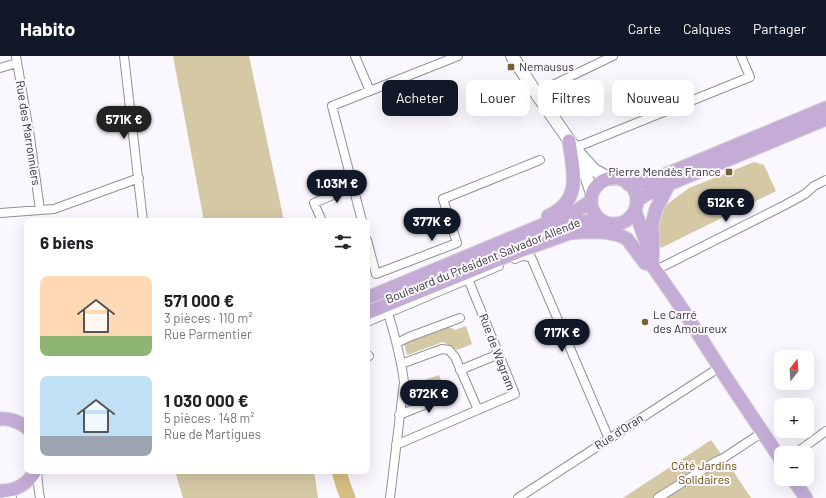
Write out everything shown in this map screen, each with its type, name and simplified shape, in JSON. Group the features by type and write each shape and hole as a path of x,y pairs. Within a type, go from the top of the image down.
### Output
{"main road":[{"path":"512,56 573,146 594,170 611,179 623,180 634,191 637,219 649,246 654,268"},
{"path":"628,184 644,182 662,176 826,108"},
{"path":"616,224 622,223 632,216 642,196 649,192 826,119"},
{"path":"573,146 586,175 592,198"},
{"path":"514,237 526,226 556,212 568,201 573,190 574,180 573,146"},
{"name":"Boulevard du Président Salvador Allende","path":"611,179 599,184 595,189 592,198 592,206 593,212 600,220 610,224 616,224"},
{"path":"654,268 652,224 656,209 669,184"},
{"name":"Boulevard du Président Salvador Allende","path":"370,297 576,211 592,198"},
{"name":"Boulevard du Président Salvador Allende","path":"370,307 580,222 600,220"},
{"path":"616,224 637,240 647,258 774,449"},
{"path":"370,312 517,252 570,233 604,232 620,236 627,239 645,263 654,268"},
{"path":"0,419 9,419 24,424"},
{"path":"0,491 12,490 20,486 27,482 34,474"},
{"path":"798,486 806,498"}],"street":[{"path":"124,56 144,218"},
{"path":"354,56 370,91"},
{"path":"361,218 332,106 458,56"},
{"path":"536,93 613,56"},
{"path":"573,146 582,145 750,77 741,56"},
{"path":"0,68 16,60"},
{"name":"Rue des Marronniers","path":"16,60 30,137 40,210"},
{"path":"370,251 376,274 458,243 443,198 540,160"},
{"path":"0,213 54,209 139,178"},
{"path":"654,268 805,194 814,186 826,180"},
{"path":"321,218 314,203 352,187"},
{"path":"370,321 522,256 531,257 609,439"},
{"name":"Rue de Wagram","path":"396,445 515,394 468,279"},
{"path":"388,313 397,343 404,382 390,498"},
{"path":"397,343 408,337 460,318"},
{"path":"401,364 442,349 449,350 455,357 478,410"},
{"path":"460,370 499,354"},
{"name":"Rue d'Oran","path":"518,498 720,367"},
{"path":"399,415 451,394"},
{"path":"806,446 826,431"},
{"path":"658,498 763,432"},
{"path":"37,474 40,498"},
{"path":"0,491 12,498"}],"green space":[{"path":"173,56 249,56 283,218 203,218"},
{"path":"754,162 764,165 776,191 661,248 655,229 666,205 689,188"},
{"path":"447,326 455,330 466,326 472,344 457,350 443,342 407,355 404,343"},
{"path":"439,375 445,390 408,404 410,385"},
{"name":"Côté Jardins Solidaires","path":"711,440 751,498 623,498"},
{"path":"176,474 314,474 318,498 183,498"}],"waterway":[{"path":"340,474 348,498"}],"place":[{"name":"Nemausus","path":"511,67"},
{"name":"Pierre Mendès France","path":"729,172"},
{"name":"Le Carré des Amoureux","path":"645,322"}]}
